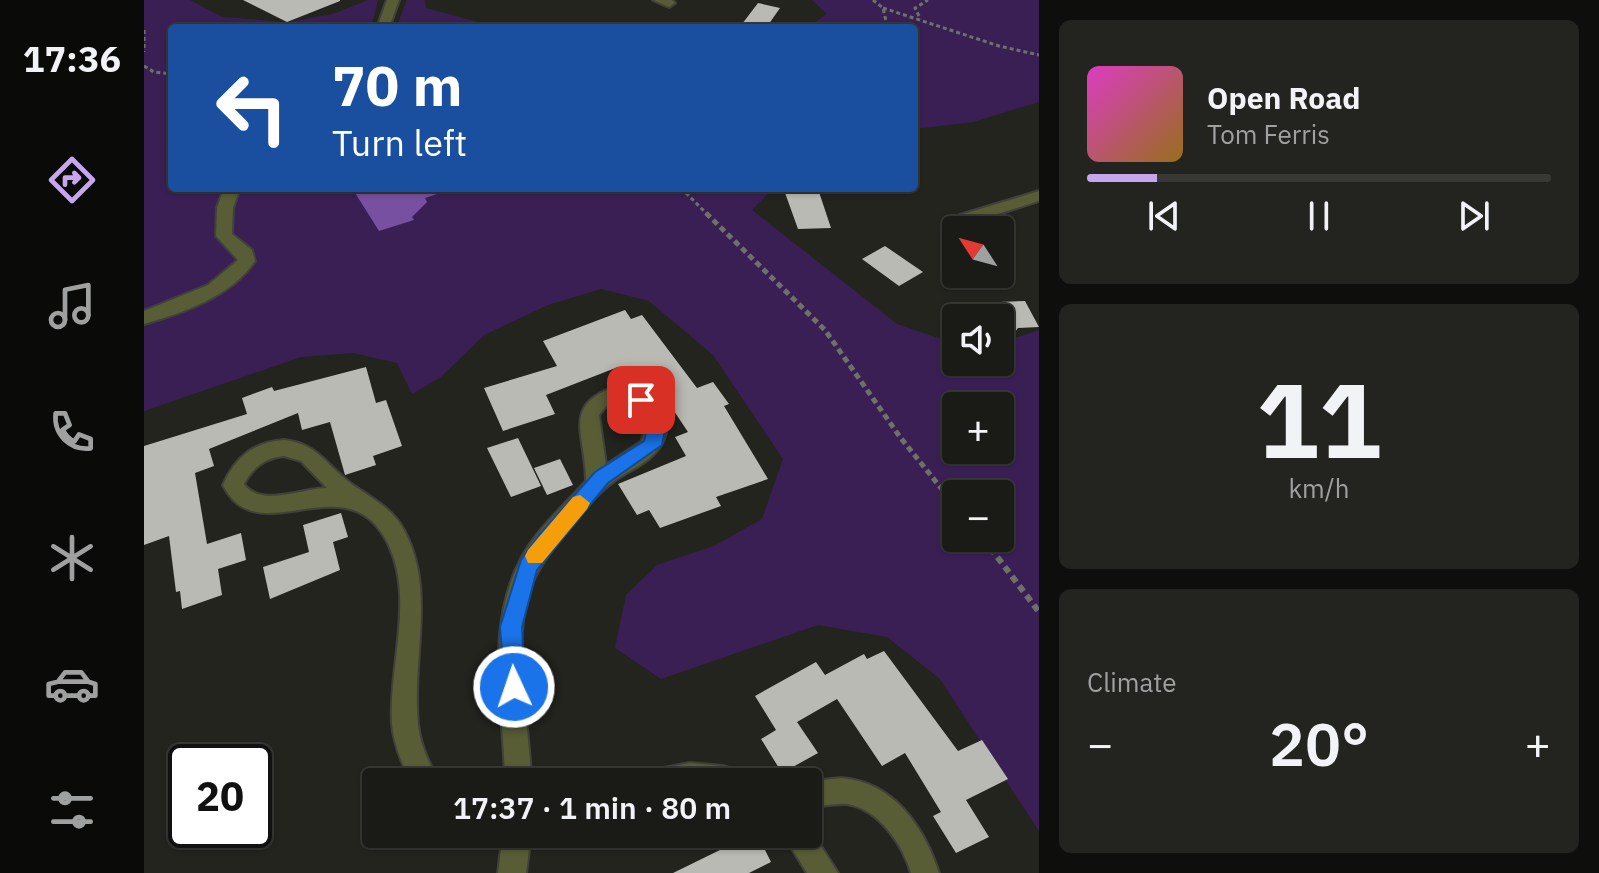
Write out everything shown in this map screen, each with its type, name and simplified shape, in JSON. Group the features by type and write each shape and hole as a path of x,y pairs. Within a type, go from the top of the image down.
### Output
{"street":[{"path":"384,22 393,0"},
{"path":"144,318 216,286 242,269 247,261 246,254 224,236 225,208 231,192"},
{"path":"976,216 1039,196"},
{"path":"517,768 511,627 517,594 528,567 546,541 596,484 618,464 644,453 653,445 657,425 649,408 631,395 606,395 588,410 588,426 598,463 596,484"},
{"path":"360,501 340,496 270,506 251,504 239,497 233,485 247,461 263,452 281,448 300,450 314,456 336,483 376,512 392,531 402,552 409,586 404,723 411,757 417,768"},
{"path":"822,793 846,791 870,798 891,814 912,841 925,873"},
{"path":"512,873 515,848"},
{"path":"807,848 824,873"}],"path":[{"path":"873,0 883,8 919,16 942,29 1039,55"},
{"path":"919,16 915,8 928,0"},
{"path":"883,8 884,24"},
{"path":"144,30 144,52"},
{"path":"144,66 154,72 168,74"},
{"path":"685,192 825,330 900,437 942,490"},
{"path":"994,552 1039,612"}],"shaded area":[{"path":"144,0 190,0 222,17 287,22 333,14 368,0 378,0 372,24 168,24 168,192 770,192 752,210 897,324 942,339 942,376 1014,376 1014,338 1039,330 1039,831 940,679 887,637 818,625 661,679 615,648 626,595 657,565 714,546 762,519 783,459 713,355 649,301 601,289 548,305 484,335 441,377 412,394 397,363 353,353 301,357 144,411"},
{"path":"407,0 425,0 426,8 485,24 398,24"},
{"path":"812,0 1039,0 1039,102 973,122 918,129 918,24 813,24 827,14"},
{"path":"355,192 443,192 425,198 427,202 412,217 414,220 379,231"}],"building":[{"path":"243,0 340,0 340,1 287,22"},
{"path":"758,3 780,8 769,24 742,24"},
{"path":"785,192 819,192 831,228 798,229"},
{"path":"885,246 923,272 899,286 862,259"},
{"path":"1025,301 1039,327 1018,328 1014,333 1014,304 1000,302"},
{"path":"625,310 631,319 642,315 697,388 713,382 729,404 724,406 768,479 716,497 721,506 660,528 649,510 637,515 618,484 686,456 675,437 688,432 648,372 627,380 618,367 546,395 555,414 503,431 484,388 557,366 543,341"},
{"path":"366,367 376,403 386,400 402,446 373,456 376,465 345,475 330,422 302,430 298,413 209,449 214,466 195,473 207,544 241,533 246,560 218,569 222,595 182,609 180,591 176,592 169,536 144,545 144,446 247,414 242,398 272,387 274,391"},
{"path":"518,438 541,486 511,497 487,448"},
{"path":"560,459 573,485 547,495 534,468"},
{"path":"341,513 348,537 333,542 340,570 270,599 263,567 309,552 303,525"},
{"path":"884,651 958,751 982,740 1008,779 966,800 989,837 956,853 933,816 941,812 905,753 882,766 837,699 797,722 818,753 791,768 779,768 761,739 776,730 755,696 816,662 825,675 864,654 867,659"},
{"path":"764,848 771,862 749,873 673,873 722,849"}],"slow traffic":[{"path":"535,556 580,503"}],"route":[{"path":"514,687 511,627 517,594 528,567 546,541 602,477 618,464 644,453 653,445 657,425 649,408 641,400"}]}
